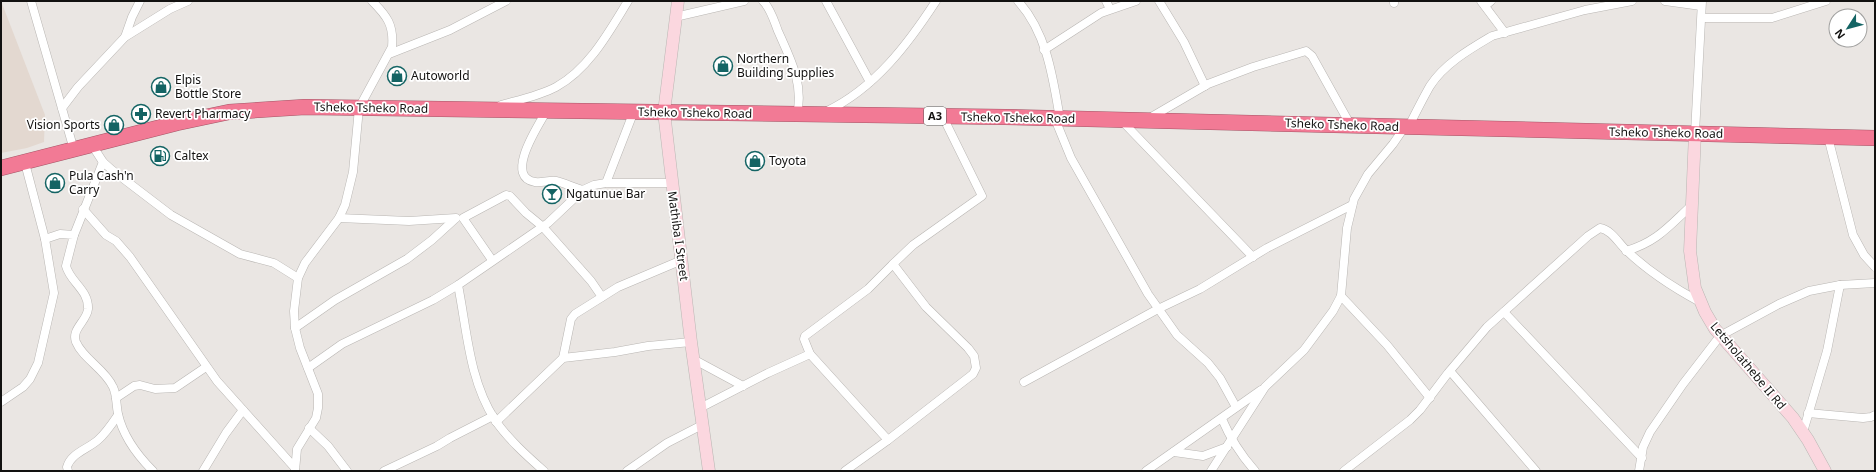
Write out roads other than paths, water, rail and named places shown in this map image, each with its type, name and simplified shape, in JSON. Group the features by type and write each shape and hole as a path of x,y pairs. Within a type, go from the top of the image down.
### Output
{"highway":[{"name":"Tsheko Tsheko Road","path":"1,168 25,163 92,144 230,112 305,107 1058,119 1875,138"}],"street":[{"path":"31,1 74,150"},
{"path":"125,37 132,17 140,1"},
{"path":"62,108 78,87 125,37 170,9 188,1"},
{"path":"295,469 297,449 316,418 318,408 318,394 300,348 295,328 294,311 298,278 305,263 338,218 345,205 353,172 359,108 380,67 389,54 393,38 389,21 372,1"},
{"path":"389,54 450,30 506,1"},
{"path":"486,109 540,94 557,86 569,77 600,45 628,1"},
{"name":"Mathiba I Street","path":"678,1 664,112 671,183 708,471"},
{"path":"675,17 744,1"},
{"path":"763,1 771,13 794,66 798,84 799,104 797,114"},
{"path":"826,1 870,82"},
{"path":"819,115 845,103 870,82 906,45 936,1"},
{"path":"1018,1 1034,23 1044,50 1052,76 1058,119 1071,158 1158,309 1177,335 1208,363 1220,378 1236,407"},
{"path":"1106,1 1110,9"},
{"path":"1044,50 1093,17 1110,9 1136,1"},
{"path":"1159,1 1184,42 1205,86"},
{"path":"1146,471 1265,387 1304,350 1333,311 1341,296 1347,228 1352,205 1368,174 1406,128 1430,86 1448,66 1492,36 1609,4 1632,1"},
{"path":"1665,1 1702,4 1694,133"},
{"path":"1702,18 1772,18 1826,1"},
{"path":"1486,3 1505,33"},
{"path":"1143,121 1205,86 1253,67 1303,51 1308,51 1351,126"},
{"path":"547,110 526,146 521,168 522,172 525,176 535,182 559,182 583,190"},
{"path":"606,183 634,112"},
{"path":"888,440 810,354 804,343 805,336 868,289 914,245 982,196 943,117"},
{"path":"1122,121 1253,257"},
{"name":"Letsholathebe II Rd","path":"1694,133 1690,251 1695,288 1700,302 1720,336 1803,432 1825,471"},
{"path":"1828,137 1853,235 1864,255 1875,267"},
{"path":"92,144 103,162 128,184 171,216 240,254 274,263 298,278"},
{"path":"103,162 83,208 66,266 70,275 81,287 87,300 88,309 75,337 76,343 82,351 108,379 114,388 118,415 130,442 140,457 153,471"},
{"path":"1,402 23,387 30,379 38,363 54,293 46,239 38,215 25,163"},
{"path":"308,368 349,340 433,300 458,285 492,260 543,227 583,190 594,185 606,183 671,183"},
{"path":"295,328 335,300 407,259 459,218 506,195 510,196 526,213 543,227 591,281 602,297"},
{"path":"1024,382 1158,309 1200,289 1253,257 1352,205"},
{"path":"1626,251 1639,247 1659,236 1692,205"},
{"path":"83,208 106,235 116,241 130,257 206,367 295,469"},
{"path":"338,218 409,221 459,218"},
{"path":"459,218 492,260"},
{"path":"1344,471 1410,420 1430,398 1450,371 1487,327 1588,236 1600,228 1610,232 1626,251 1667,283 1700,302"},
{"path":"46,239 60,234 74,235"},
{"path":"563,358 572,316 602,297 636,279 682,260"},
{"path":"846,471 973,374 976,368 974,356 968,348 926,307 893,264"},
{"path":"1638,471 1642,458 1643,447 1650,432 1720,336 1792,297 1809,291 1840,285 1875,283"},
{"path":"458,285 470,356 479,388 495,419 523,452 544,471"},
{"path":"1803,432 1827,351 1840,285"},
{"path":"1341,296 1387,345 1430,398"},
{"path":"1504,312 1642,458"},
{"path":"388,470 495,419 563,358 615,352 648,346 691,342"},
{"path":"700,408 810,354"},
{"path":"693,359 743,386"},
{"path":"116,398 134,386 140,385 155,389 175,388 206,367"},
{"path":"1450,371 1536,471"},
{"path":"1211,471 1265,387"},
{"path":"203,471 226,433 243,410"},
{"path":"1808,413 1863,418 1875,415"},
{"path":"68,471 67,467 70,460 108,430 118,415"},
{"path":"1222,418 1230,443 1255,471"},
{"path":"627,471 667,443 702,425"},
{"path":"310,428 328,446 347,471"},
{"path":"1174,452 1203,456 1230,443"}],"place":[{"name":"Northern Building Supplies","path":"723,66"},
{"name":"Autoworld","path":"397,76"},
{"name":"Elpis Bottle Store","path":"161,87"},
{"name":"Revert Pharmacy","path":"141,114"},
{"name":"Vision Sports","path":"114,125"},
{"name":"Caltex","path":"160,156"},
{"name":"Toyota","path":"755,161"},
{"name":"Pula Cash'n Carry","path":"55,183"},
{"name":"Ngatunue Bar","path":"552,194"}]}
